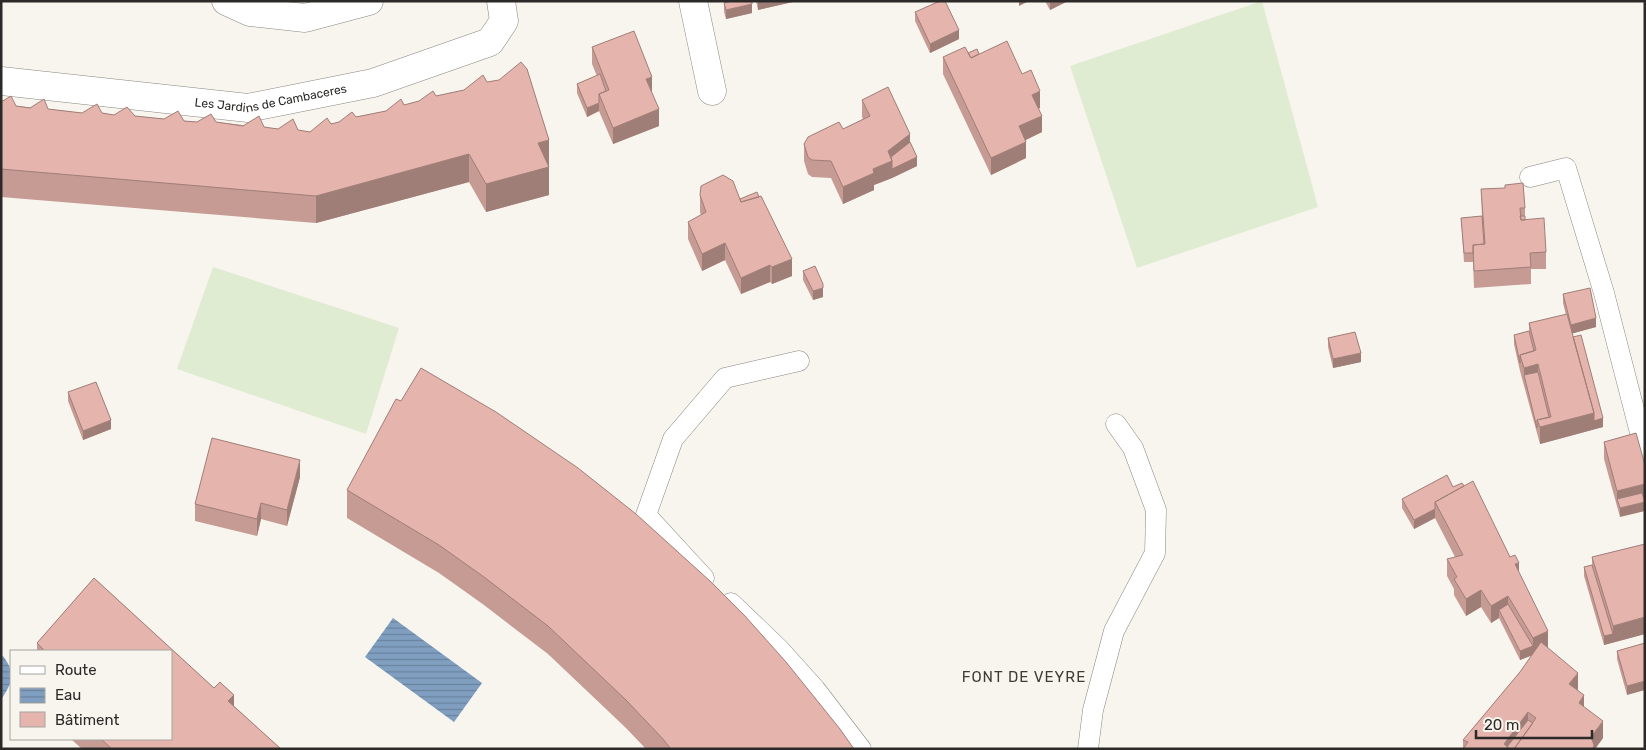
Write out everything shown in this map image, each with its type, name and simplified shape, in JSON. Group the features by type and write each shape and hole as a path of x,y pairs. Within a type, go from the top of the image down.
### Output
{"street":[{"path":"226,1 250,12 305,18 370,1"},
{"name":"Les Jardins de Cambaceres","path":"1,81 248,108 372,83 490,42 504,21 501,1"},
{"path":"693,1 712,91"}],"lane":[{"path":"1530,177 1566,168 1604,293 1645,452"},
{"path":"799,360 725,378 674,439 646,515 698,573 779,649 815,689 861,749"},
{"path":"1088,749 1092,710 1114,631 1155,553 1156,510 1133,448 1116,424"}],"green space":[{"path":"1262,1 1318,207 1137,268 1070,66"},
{"path":"213,267 399,328 366,434 177,369"}],"water":[{"path":"393,618 482,683 454,722 365,657"},
{"path":"3,656 10,668 10,683 1,700 1,657"}],"building":[{"path":"752,1 752,4 726,10 724,3"},
{"path":"940,1 945,1 959,30 930,44 915,12"},
{"path":"634,31 652,77 646,79 659,109 613,128 599,94 609,90 592,47"},
{"path":"1007,41 1022,74 1031,70 1040,91 1032,95 1042,116 1019,126 1026,142 991,158 943,57 965,47 971,58"},
{"path":"977,49 979,54 971,58 968,53"},
{"path":"521,62 527,69 549,140 538,143 549,167 486,184 469,154 316,196 1,169 1,102 11,96 16,106 30,108 44,99 48,109 82,113 97,104 102,113 114,115 127,107 135,116 164,119 178,111 184,121 197,122 211,114 216,122 243,126 259,116 264,127 278,129 293,119 298,130 310,132 327,118 331,124 339,122 352,112 356,117 386,111 401,99 404,105 419,101 433,91 436,96 464,90 483,75 487,82 499,80"},
{"path":"600,74 606,91 599,94 599,103 587,108 577,84"},
{"path":"888,87 910,134 888,151 892,161 873,169 874,173 843,187 831,161 812,160 808,157 804,144 808,137 839,122 843,129 870,116 862,100"},
{"path":"910,142 917,157 892,169 891,157"},
{"path":"723,175 733,181 741,202 761,196 792,259 772,267 770,265 741,278 725,243 702,254 688,222 706,212 700,195 701,186"},
{"path":"1523,183 1525,208 1520,208 1521,220 1544,218 1546,252 1530,253 1531,267 1474,271 1473,245 1485,244 1481,189 1505,188 1505,185"},
{"path":"757,192 759,197 741,202 740,199"},
{"path":"1482,216 1484,244 1473,245 1473,253 1464,253 1461,218"},
{"path":"1520,216 1525,216 1525,220 1521,220"},
{"path":"815,266 823,288 813,291 803,271"},
{"path":"1590,288 1596,318 1571,325 1563,294"},
{"path":"1567,314 1594,413 1540,427 1537,420 1551,417 1538,364 1524,368 1520,355 1536,350 1529,323"},
{"path":"1529,331 1534,351 1520,355 1520,363 1514,335"},
{"path":"1355,332 1361,353 1333,359 1328,338"},
{"path":"1581,335 1603,418 1594,421 1594,413 1573,337"},
{"path":"421,368 496,412 578,468 636,514 710,581 745,616 786,662 854,749 671,749 626,700 548,626 439,545 347,490 396,399 401,401"},
{"path":"1538,372 1549,417 1537,420 1537,428 1524,375"},
{"path":"96,382 111,420 83,431 68,392"},
{"path":"1636,433 1645,465 1645,484 1617,491 1604,442"},
{"path":"212,438 300,460 287,510 261,503 257,519 195,504"},
{"path":"1447,475 1453,487 1462,483 1464,486 1435,502 1435,509 1414,520 1402,499"},
{"path":"1473,481 1510,557 1515,555 1519,563 1515,564 1548,631 1533,638 1508,596 1491,606 1481,590 1466,599 1454,579 1457,577 1447,559 1463,555 1435,502"},
{"path":"1642,493 1645,502 1620,508 1617,499"},
{"path":"1645,544 1645,617 1613,626 1592,557"},
{"path":"1592,565 1613,634 1604,636 1584,567"},
{"path":"94,578 214,688 220,682 234,695 228,701 281,749 112,749 102,740 172,740 172,650 44,650 37,643"},
{"path":"1508,604 1533,646 1520,651 1499,610"},
{"path":"1541,642 1578,673 1569,684 1584,695 1579,703 1603,721 1591,737 1594,745 1593,749 1514,749 1536,718 1528,712 1504,744 1510,749 1463,749 1468,742 1463,740 1520,672"},
{"path":"1645,643 1645,681 1627,686 1617,651"},
{"path":"1528,720 1533,723 1514,749 1507,747"}],"district":[{"name":"FONT DE VEYRE","path":"1024,677"}]}
